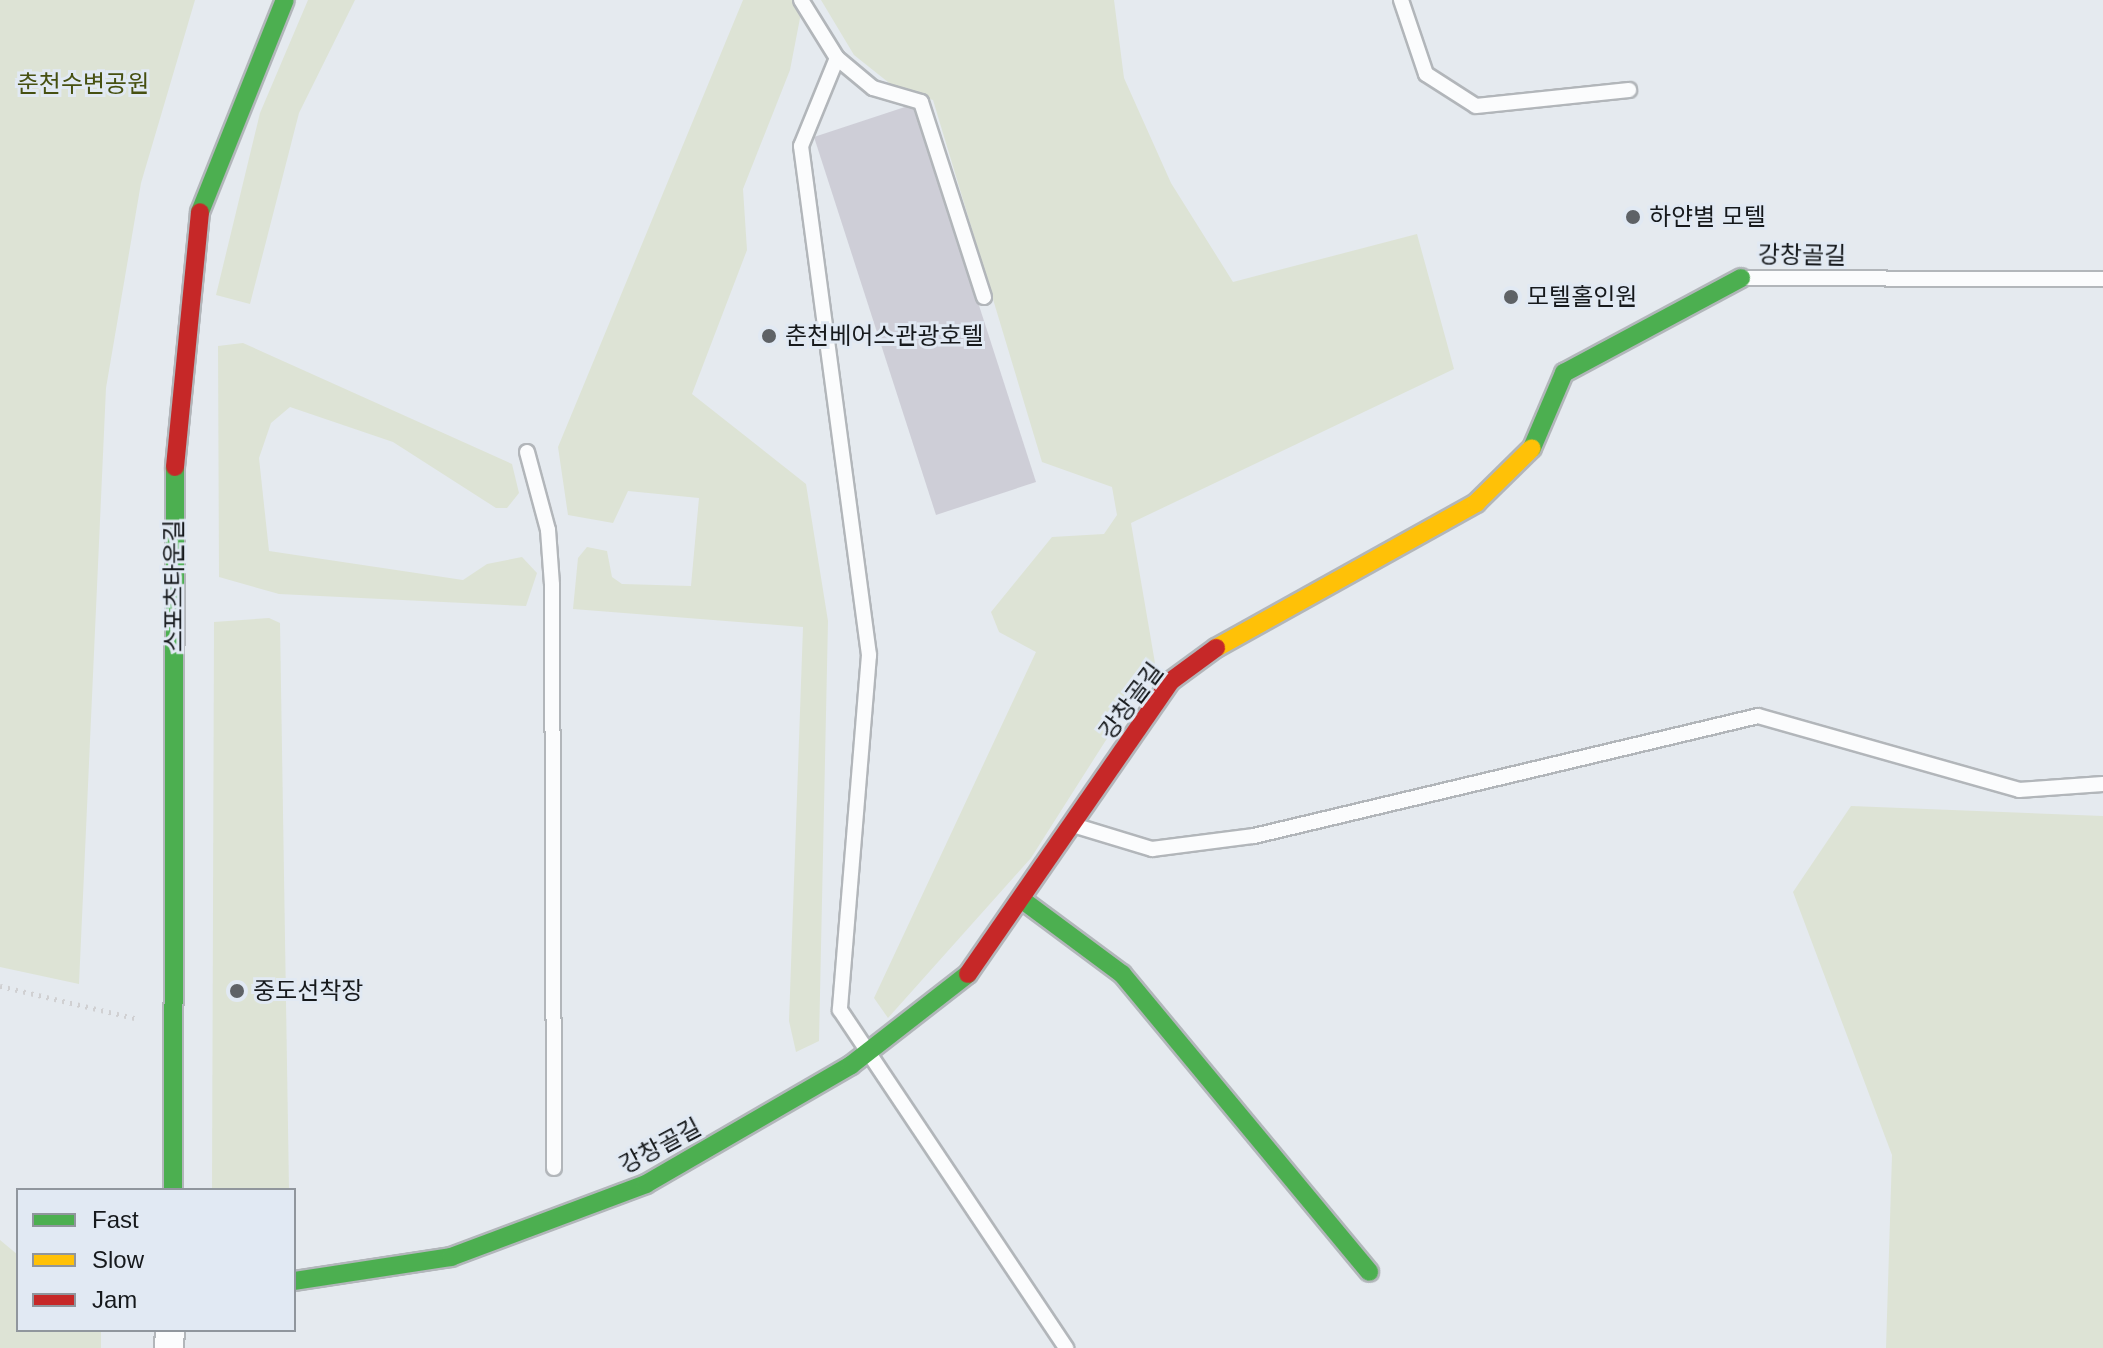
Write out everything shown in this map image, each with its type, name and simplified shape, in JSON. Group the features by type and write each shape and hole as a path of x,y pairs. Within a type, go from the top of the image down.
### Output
{"street":[{"name":"스포츠타운길","path":"173,1188 175,424 200,211 285,0"},
{"name":"강창골길","path":"296,1281 451,1257 646,1184 868,1052 968,975 1171,681 1239,631 1476,503 1527,459 1564,373 1741,278"},
{"path":"1021,899 1122,974 1369,1272"}],"lane":[{"path":"801,0 837,58 873,88 921,102 984,297"},
{"path":"1401,0 1426,74 1476,106 1629,90"},
{"path":"837,58 801,146 869,655 840,1010 1066,1348"},
{"name":"강창골길","path":"1741,278 2103,279"},
{"path":"527,452 548,530 552,585 554,1168"},
{"path":"1072,825 1152,849 1254,836 1758,716 2019,790 2103,784"}],"path":[{"path":"0,986 174,1027"}],"green space":[{"name":"춘천수변공원","path":"0,0 195,0 141,183 106,388 79,984 0,967"},
{"path":"308,0 355,0 299,113 250,304 216,295 260,113"},
{"path":"743,0 793,0 801,13 790,70 743,189 747,250 692,394 806,484 828,621 819,1041 796,1052 789,1021 803,627 573,609 578,558 587,547 607,551 612,577 622,584 691,586 699,498 628,491 613,523 568,515 558,447"},
{"path":"821,0 1114,0 1124,78 1171,183 1233,282 1417,234 1454,369 1131,523 1155,663 1031,858 888,1018 874,998 1036,652 999,632 991,612 1052,537 1104,534 1117,515 1112,487 1042,462 933,100 898,90 854,55"},
{"path":"243,343 512,464 519,493 507,508 496,508 393,442 290,407 271,423 259,458 269,551 463,580 487,564 522,557 537,573 526,606 279,594 219,577 218,346"},
{"path":"269,618 280,623 289,1188 212,1188 214,622"},
{"path":"1851,806 2103,816 2103,1348 1886,1348 1892,1155 1793,892"},
{"path":"0,1240 16,1253 16,1332 101,1332 101,1348 0,1348"}],"building":[{"path":"914,104 1036,482 936,515 814,137"}],"traffic: fast":[{"path":"200,212 285,0"},
{"path":"1532,448 1564,373 1741,278"},
{"path":"173,1188 175,467"},
{"path":"1021,899 1122,974 1369,1272"},
{"path":"296,1281 451,1257 646,1184 851,1065 968,974"}],"traffic: slow":[{"path":"1216,648 1476,503 1532,448"}],"traffic: jam":[{"path":"175,467 200,212"},
{"path":"968,974 1171,681 1216,648"}],"place":[{"name":"하얀별 모텔","path":"1633,217"},
{"name":"모텔홀인원","path":"1511,297"},
{"name":"춘천베어스관광호텔","path":"769,336"},
{"name":"중도선착장","path":"237,991"}]}
